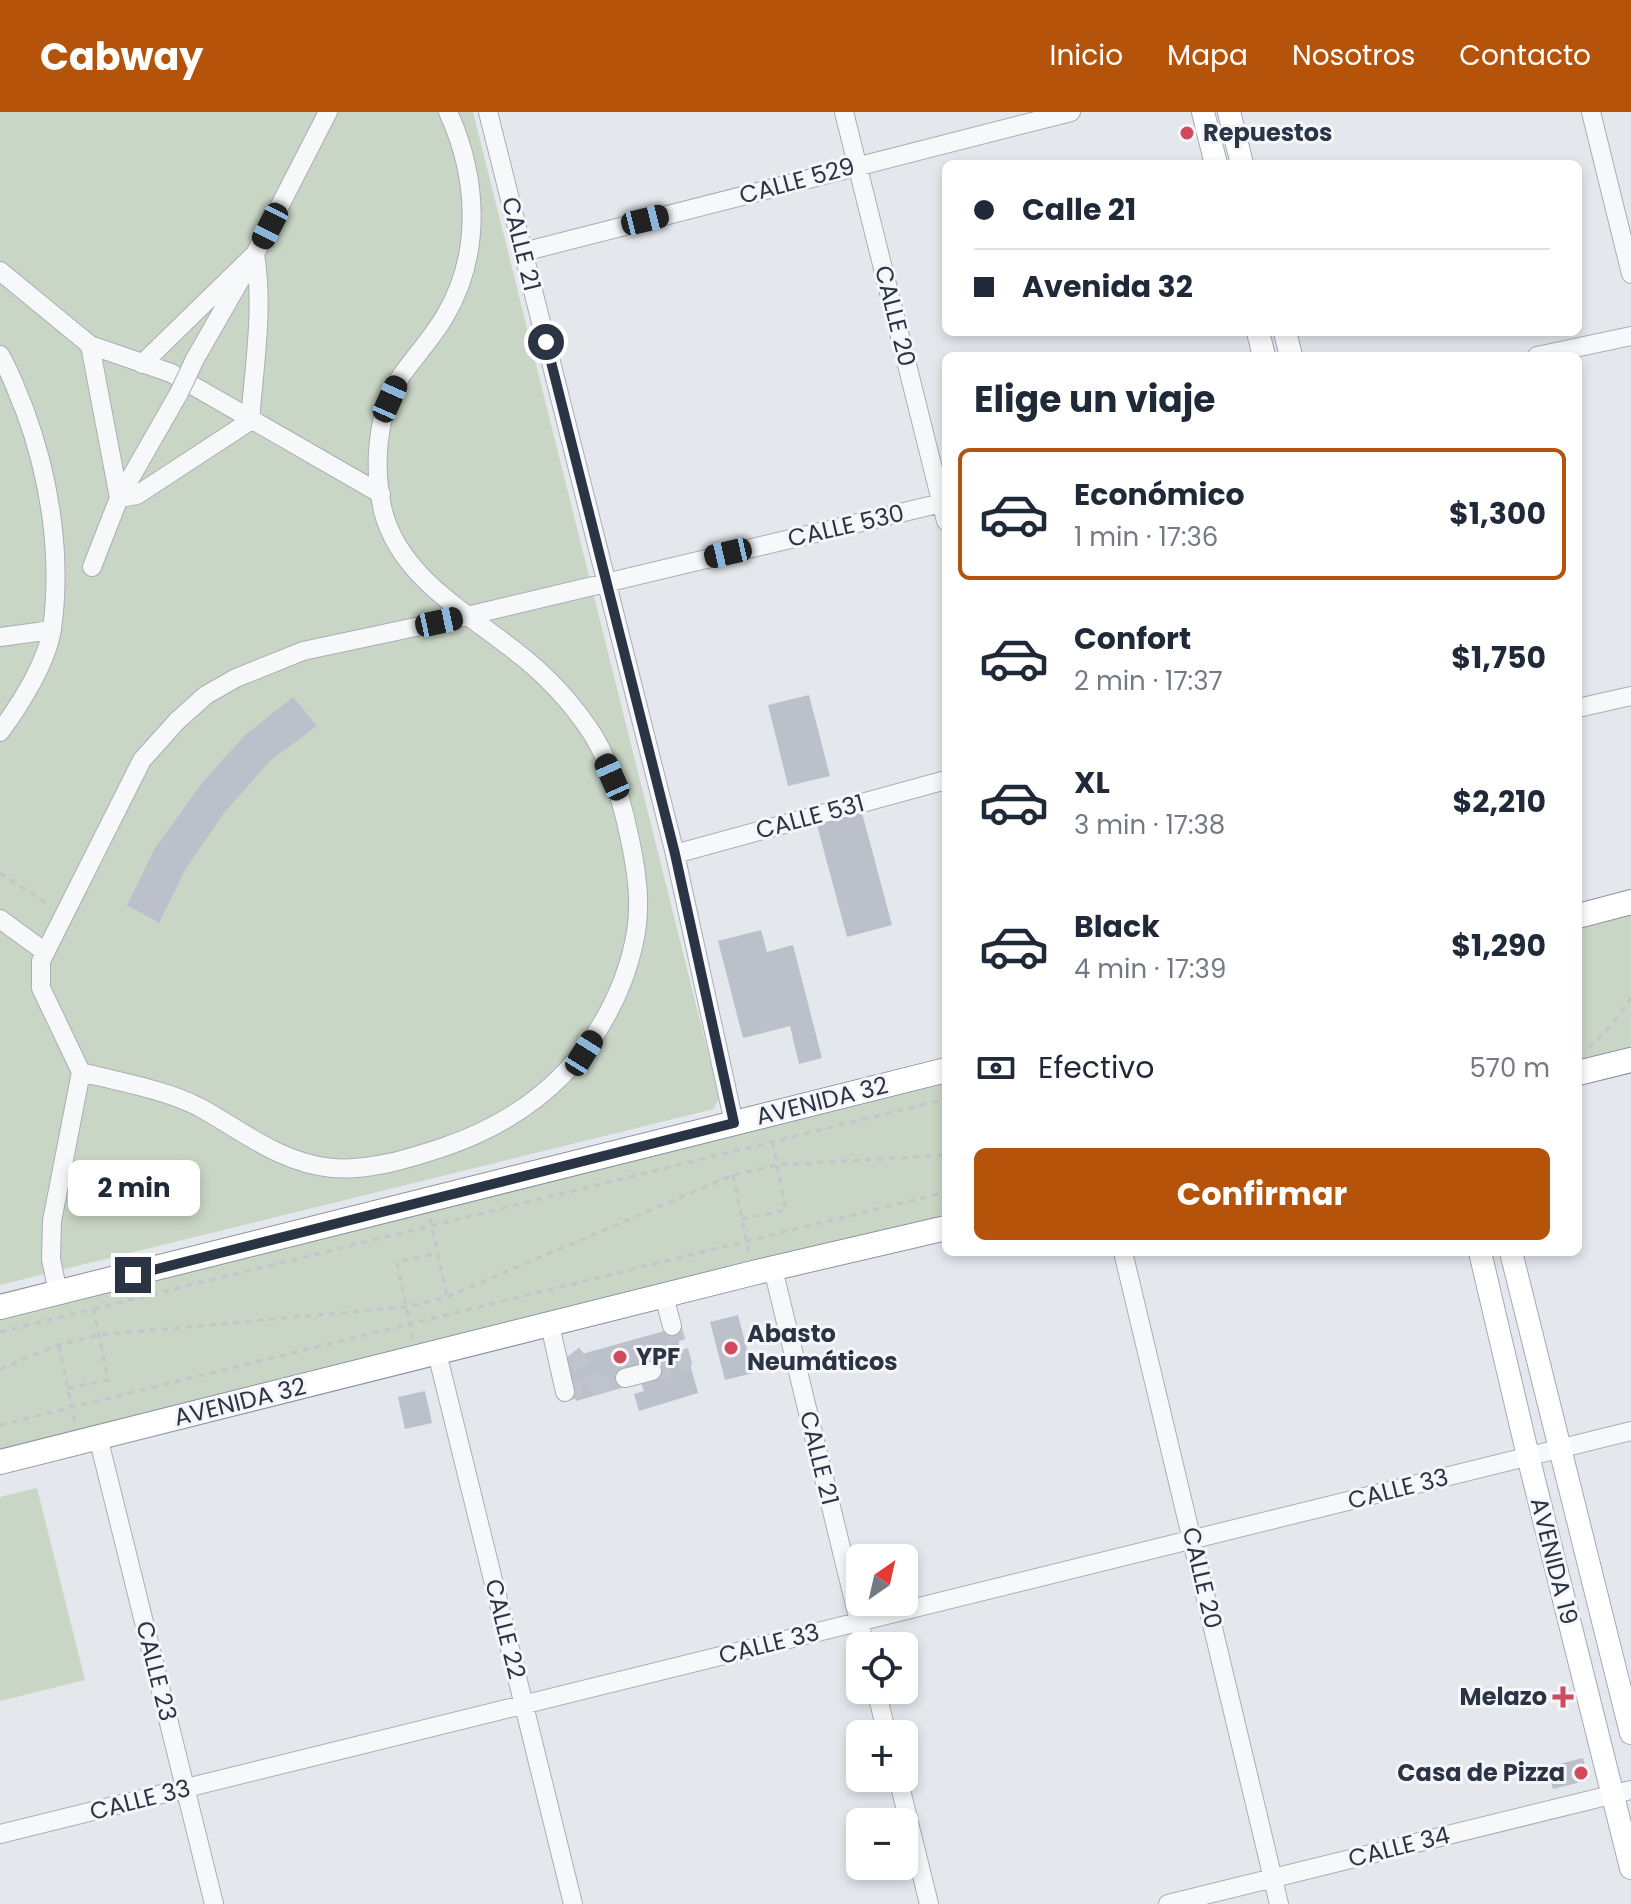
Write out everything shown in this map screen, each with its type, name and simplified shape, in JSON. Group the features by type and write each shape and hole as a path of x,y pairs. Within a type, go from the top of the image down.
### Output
{"highway":[{"path":"1582,915 1631,902"},
{"path":"1582,1072 1631,1060"},
{"name":"AVENIDA 32","path":"0,1307 58,1293 91,1297 429,1214 734,1123 942,1071"},
{"name":"AVENIDA 32","path":"0,1462 942,1229"}],"main road":[{"path":"1203,112 1215,160"},
{"path":"1229,112 1241,160"},
{"name":"AVENIDA 19","path":"1481,1256 1528,1456 1622,1792 1631,1868"},
{"name":"AVENIDA 19","path":"1512,1256 1631,1733"}],"street":[{"path":"92,567 119,498 255,254 328,112"},
{"path":"81,1072 168,1095 196,1106 256,1143 295,1160 331,1168 364,1168 466,1140 507,1120 549,1090 584,1053 612,1008 630,961 639,909 633,857 621,797 593,737 554,685 517,652 429,584 399,548 384,512 377,463 382,418 399,380 445,317 456,295 473,243 472,206 463,150 448,112"},
{"name":"CALLE 21","path":"488,112 675,854 734,1123"},
{"name":"CALLE 20","path":"844,112 942,497"},
{"name":"CALLE 529","path":"523,252 1071,112"},
{"path":"1591,112 1624,215 1631,274"},
{"path":"142,364 255,254"},
{"path":"250,421 256,337 258,269 255,254"},
{"path":"0,271 90,345 171,373 381,494"},
{"path":"1556,352 1631,336"},
{"path":"90,345 119,498"},
{"path":"0,732 42,663 52,630 54,565 49,493 34,436 3,366"},
{"path":"119,498 137,495 250,421"},
{"name":"CALLE 530","path":"45,952 142,760 177,721 206,695 236,678 303,651 942,510"},
{"path":"0,637 52,630"},
{"path":"1582,707 1631,696"},
{"name":"CALLE 531","path":"675,854 942,781"},
{"path":"0,919 45,952 41,961 41,988 81,1072 52,1221 51,1259 58,1293"},
{"name":"CALLE 20","path":"1124,1256 1279,1904"},
{"name":"CALLE 21","path":"763,1271 862,1632"},
{"path":"664,1296 672,1326"},
{"path":"550,1325 572,1353"},
{"path":"550,1325 565,1392"},
{"name":"CALLE 22","path":"427,1356 524,1705 573,1904"},
{"path":"625,1378 652,1371"},
{"name":"CALLE 33","path":"0,1834 1631,1431"},
{"name":"CALLE 23","path":"89,1440 186,1789 214,1904"},
{"path":"901,1792 929,1904"},
{"name":"CALLE 34","path":"1168,1904 1622,1792"}],"path":[{"path":"0,873 64,914"},
{"path":"1582,1051 1592,1046 1631,998"},
{"path":"0,1332 91,1297 429,1214 772,1142 942,1100"},
{"path":"742,1219 786,1210 767,1114"},
{"path":"0,1369 59,1345 99,1335 406,1307 447,1297 733,1175 777,1165 942,1155"},
{"path":"733,1175 747,1241 763,1271"},
{"path":"0,1425 942,1193"},
{"path":"429,1214 447,1297"},
{"path":"427,1356 410,1326 397,1262 437,1253"},
{"path":"68,1388 108,1380 91,1297"},
{"path":"59,1345 72,1406 89,1440"}],"green space":[{"path":"0,112 473,112 719,1097 714,1109 0,1285"},
{"path":"1631,912 1631,1047 1582,1060 1582,924"},
{"path":"942,1081 942,1216 0,1449 0,1315"},
{"path":"37,1488 85,1680 0,1701 0,1497"}],"building":[{"path":"809,695 830,776 788,786 768,705"},
{"path":"293,697 317,726 270,761 224,813 185,870 159,923 127,905 155,848 202,783 245,735"},
{"path":"862,813 892,925 847,937 817,825"},
{"path":"761,930 767,952 793,945 822,1058 799,1064 790,1026 743,1038 718,941"},
{"name":"Abasto Neumáticos","path":"738,1315 753,1373 725,1380 710,1322"},
{"path":"675,1328 686,1370 691,1368 698,1393 639,1411 634,1394 644,1391 641,1383 621,1373 625,1387 576,1401 564,1359"},
{"path":"425,1391 432,1423 405,1429 398,1397"},
{"path":"1583,1758 1589,1780 1553,1789 1547,1767"}],"tunnel":[{"path":"652,1371 683,1363 672,1326"},
{"path":"572,1353 597,1385"},
{"path":"565,1392 625,1378"}],"place":[{"name":"Repuestos","path":"1187,133"},
{"name":"Abasto Neumáticos","path":"731,1348"},
{"name":"YPF","path":"620,1357"},
{"name":"Melazo","path":"1563,1697"},
{"name":"Casa de Pizza","path":"1581,1773"}],"route":[{"path":"133,1275 734,1123 675,854 546,342"}]}
